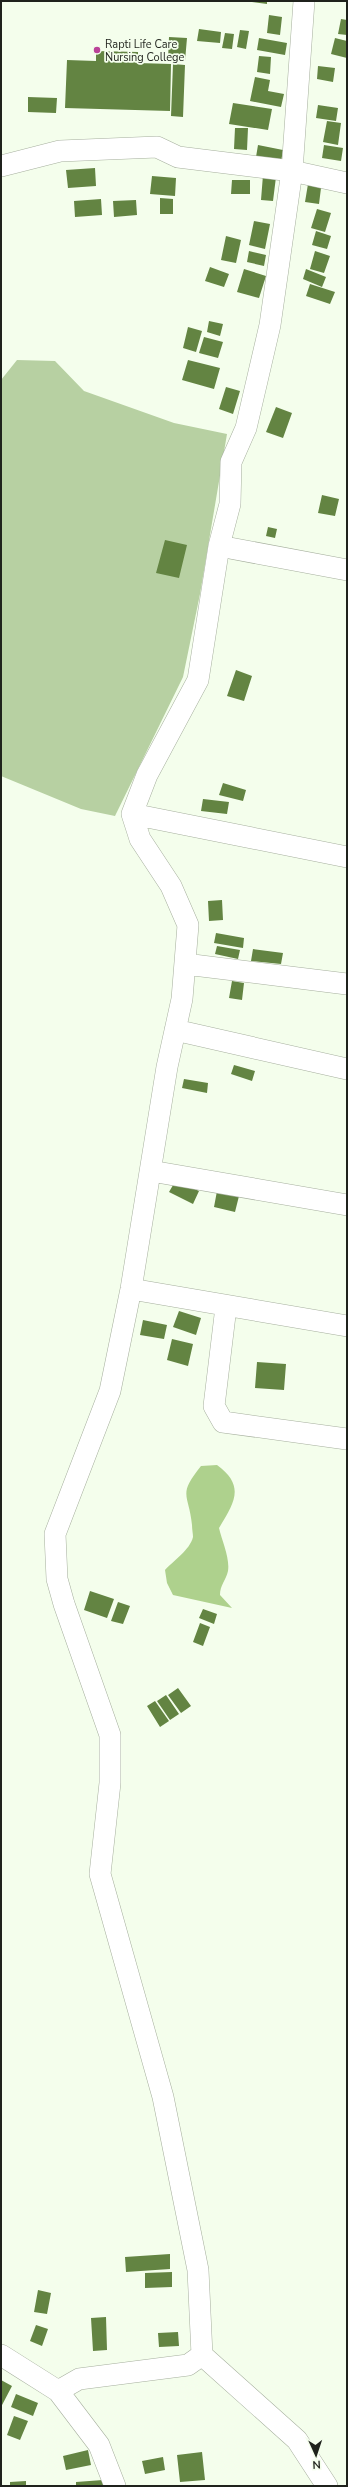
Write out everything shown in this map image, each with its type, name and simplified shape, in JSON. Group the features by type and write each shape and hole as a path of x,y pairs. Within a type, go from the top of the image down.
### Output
{"street":[{"path":"304,1 292,171 270,325 246,428 231,462 230,504 219,546 198,680 147,775 132,814 140,839 171,886 188,925 182,999 167,1067 151,1171 110,1391 55,1534 57,1579 110,1735 110,1783 100,1874 163,2096 198,2270 202,2355 297,2440 327,2486"},
{"path":"1,166 60,151 157,147 178,157 292,171 347,183"},
{"path":"219,546 347,570"},
{"path":"132,814 347,857"},
{"path":"185,964 347,984"},
{"path":"175,1030 347,1069"},
{"path":"151,1171 347,1205"},
{"path":"130,1289 226,1307 347,1326"},
{"path":"226,1307 214,1406 223,1422 347,1438"},
{"path":"58,2391 79,2379 188,2365 202,2355"},
{"path":"1,2356 58,2391 99,2445 115,2486"}],"green space":[{"path":"17,360 55,361 84,391 174,423 227,434 200,594 183,677 115,816 81,809 1,776 1,380"},
{"path":"217,1465 232,1480 234,1488 233,1503 219,1528 227,1555 228,1566 228,1571 221,1588 220,1595 232,1608 173,1595 167,1583 165,1570 185,1551 193,1537 191,1515 186,1495 189,1483 201,1466"}],"building":[{"path":"244,1 267,1 267,4"},
{"path":"269,15 282,17 280,35 267,33"},
{"path":"341,19 347,20 347,35 338,34"},
{"path":"199,29 221,32 220,43 197,41"},
{"path":"240,30 249,31 246,49 237,47"},
{"path":"225,33 234,34 232,49 222,48"},
{"path":"169,37 187,38 185,61 168,60"},
{"path":"259,38 287,43 285,55 257,50"},
{"path":"335,38 347,41 347,58 331,54"},
{"path":"96,51 138,52 138,63 171,64 170,111 65,108 67,60 96,61"},
{"path":"259,56 271,57 270,74 257,72"},
{"path":"173,64 185,65 183,117 171,116"},
{"path":"318,66 335,68 333,82 317,79"},
{"path":"255,77 270,80 268,91 284,94 281,107 250,101"},
{"path":"28,97 57,98 56,113 28,112"},
{"path":"233,103 272,109 268,130 229,124"},
{"path":"318,105 338,108 336,121 316,118"},
{"path":"327,121 341,123 338,145 323,142"},
{"path":"235,128 248,128 247,150 234,149"},
{"path":"258,145 283,150 281,162 256,157"},
{"path":"324,145 343,148 341,161 322,158"},
{"path":"95,168 96,186 68,188 66,170"},
{"path":"263,175 276,177 273,201 261,200"},
{"path":"152,176 176,178 175,196 150,194"},
{"path":"309,178 322,180 319,204 305,202"},
{"path":"232,180 250,180 250,194 231,194"},
{"path":"160,198 173,199 173,214 160,214"},
{"path":"101,199 102,215 75,217 74,201"},
{"path":"136,200 137,215 114,217 113,201"},
{"path":"317,209 331,213 325,232 311,228"},
{"path":"254,221 270,224 265,249 249,245"},
{"path":"316,231 331,236 327,249 312,245"},
{"path":"226,236 241,240 236,263 221,260"},
{"path":"249,251 266,255 264,266 247,262"},
{"path":"315,251 330,256 324,273 310,269"},
{"path":"210,267 229,274 224,287 205,281"},
{"path":"244,269 266,276 259,298 237,292"},
{"path":"306,269 326,277 322,287 303,279"},
{"path":"310,284 335,292 330,304 306,296"},
{"path":"209,321 223,324 220,336 207,332"},
{"path":"188,327 202,331 196,352 183,348"},
{"path":"204,337 223,342 218,358 199,353"},
{"path":"188,360 220,368 214,389 182,380"},
{"path":"226,387 240,391 233,414 219,409"},
{"path":"276,407 292,413 283,438 266,432"},
{"path":"322,495 339,499 335,516 318,513"},
{"path":"268,527 277,529 275,538 266,536"},
{"path":"165,540 187,545 179,578 156,573"},
{"path":"236,670 252,676 244,701 227,696"},
{"path":"223,783 246,790 243,801 219,795"},
{"path":"203,799 229,802 227,814 201,811"},
{"path":"222,900 223,920 209,921 208,901"},
{"path":"216,933 244,938 243,948 214,943"},
{"path":"217,946 240,950 238,959 215,954"},
{"path":"253,949 283,953 281,964 251,961"},
{"path":"232,981 244,983 242,1000 229,998"},
{"path":"234,1065 255,1071 252,1081 231,1074"},
{"path":"184,1079 208,1083 207,1093 182,1088"},
{"path":"176,1180 199,1191 193,1204 169,1192"},
{"path":"217,1191 239,1196 235,1212 214,1207"},
{"path":"179,1311 201,1318 196,1335 173,1327"},
{"path":"143,1320 167,1325 164,1339 140,1335"},
{"path":"172,1339 193,1344 188,1366 167,1360"},
{"path":"257,1362 286,1364 284,1390 255,1388"},
{"path":"90,1591 114,1599 107,1618 84,1610"},
{"path":"118,1602 130,1606 123,1624 111,1621"},
{"path":"203,1609 217,1614 214,1624 199,1618"},
{"path":"200,1623 210,1627 203,1646 193,1642"},
{"path":"178,1688 191,1706 181,1713 168,1695"},
{"path":"166,1695 179,1714 170,1720 157,1701"},
{"path":"155,1701 169,1721 160,1727 147,1706"},
{"path":"170,2254 170,2269 126,2272 125,2257"},
{"path":"172,2272 172,2287 145,2288 145,2273"},
{"path":"38,2290 51,2293 47,2314 34,2312"},
{"path":"106,2317 107,2350 93,2351 91,2318"},
{"path":"36,2325 48,2329 42,2346 30,2341"},
{"path":"178,2332 179,2346 159,2347 158,2333"},
{"path":"1,2380 12,2386 1,2407"},
{"path":"16,2394 38,2403 33,2416 11,2407"},
{"path":"14,2416 28,2421 20,2440 7,2435"},
{"path":"88,2450 91,2465 66,2470 63,2456"},
{"path":"202,2452 205,2480 180,2482 177,2455"},
{"path":"163,2457 165,2470 145,2474 142,2461"},
{"path":"103,2480 103,2486 76,2486 76,2482"},
{"path":"26,2481 26,2486 10,2486 10,2482"}],"place":[{"name":"Rapti Life Care Nursing College","path":"97,50"}]}
